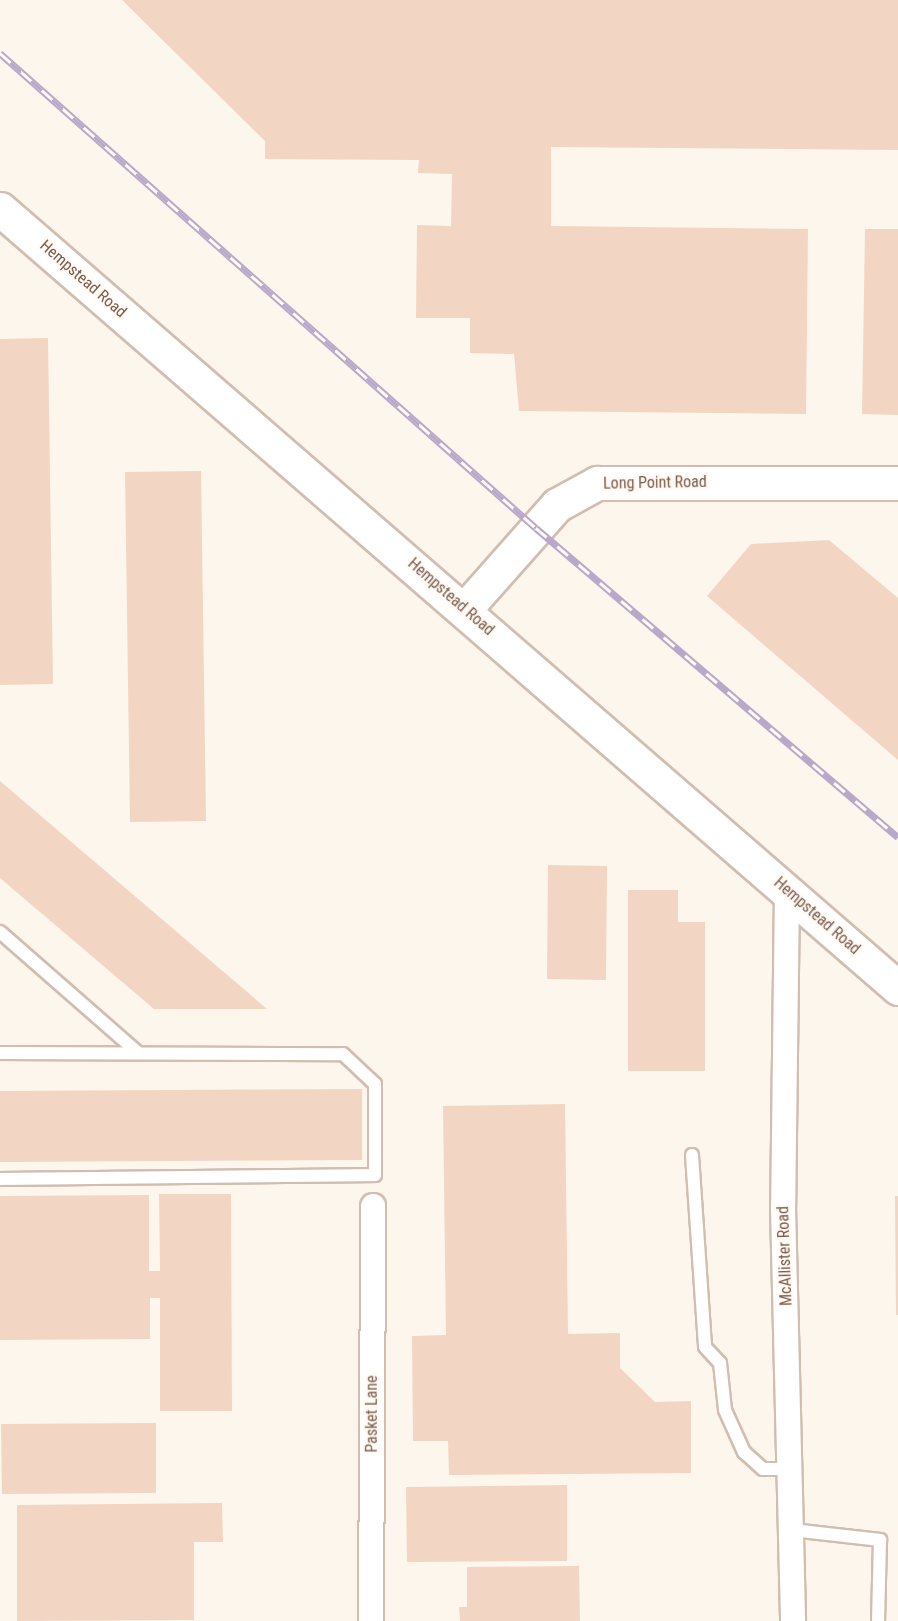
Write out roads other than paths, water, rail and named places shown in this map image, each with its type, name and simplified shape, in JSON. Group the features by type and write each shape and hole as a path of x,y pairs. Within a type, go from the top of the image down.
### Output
{"main road":[{"name":"Hempstead Road","path":"0,210 465,609 898,988"},
{"name":"Long Point Road","path":"465,609 557,505 597,483 898,483"}],"street":[{"name":"McAllister Road","path":"787,891 783,1208 793,1621"},
{"name":"Pasket Lane","path":"371,1621 373,1206"}],"lane":[{"path":"0,932 137,1052"},
{"path":"0,1053 343,1054 375,1084 375,1175 0,1179"},
{"path":"692,1155 705,1347 720,1363 725,1410 744,1452 763,1469 791,1469"},
{"path":"792,1530 880,1540 878,1621"}],"railway":[{"path":"0,53 536,528 898,837"}]}
